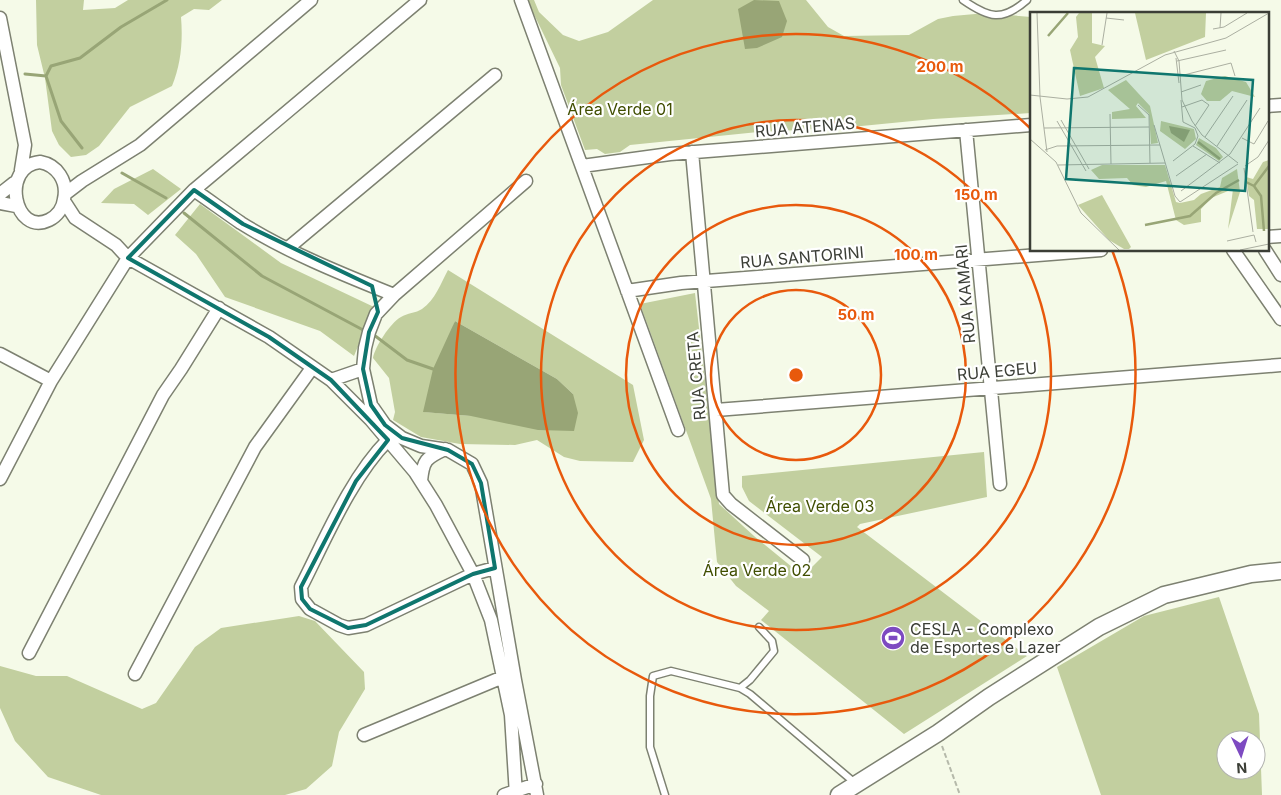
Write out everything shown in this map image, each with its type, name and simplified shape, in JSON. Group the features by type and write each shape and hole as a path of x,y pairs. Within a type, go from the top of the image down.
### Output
{"street":[{"path":"14,183 13,198 19,212 31,221 45,222 51,219 57,215 65,198 82,180 140,145 310,0"},
{"path":"0,479 51,380 128,258 194,190 420,0"},
{"path":"521,0 678,430"},
{"path":"0,18 26,145 21,170 14,183 0,194"},
{"path":"288,248 495,75"},
{"path":"1268,106 1281,105"},
{"name":"RUA ATENAS","path":"582,166 692,152 1030,125"},
{"name":"RUA KAMARI","path":"966,130 1000,484"},
{"path":"26,145 58,172 62,178 65,198 75,218 116,245 128,258 269,337 331,380 352,400 415,472 436,505 474,574 491,620 511,715 512,793 536,789 495,568 482,483 472,464 445,449 421,446 402,438 385,425 371,405 363,369 369,332 378,312 394,295 526,181"},
{"name":"RUA CRETA","path":"692,152 723,495 731,504 803,560"},
{"path":"21,170 33,163 46,163"},
{"path":"62,178 82,180"},
{"path":"194,190 242,224 342,274 394,295"},
{"path":"0,203 16,206"},
{"path":"51,219 75,218"},
{"path":"1268,237 1281,236"},
{"name":"RUA SANTORINI","path":"627,291 704,281 1089,251"},
{"path":"1234,251 1281,319"},
{"path":"1265,251 1281,275"},
{"path":"372,286 378,312"},
{"path":"29,653 163,395 218,308"},
{"path":"0,354 51,380"},
{"name":"RUA EGEU","path":"716,410 1281,364"},
{"path":"135,674 255,447 287,400 312,368"},
{"path":"331,380 363,369"},
{"path":"388,440 376,452 356,482 301,587 302,599 310,608 339,625 348,628 366,625 474,574 495,568"},
{"path":"421,481 422,468 425,461 432,455 445,449"},
{"path":"839,795 938,733 989,697 1099,627 1164,595 1250,574 1281,571"},
{"path":"364,734 503,677"}],"lane":[{"path":"963,0 977,10 991,16 1007,13 1027,0"},
{"path":"740,688 750,680 774,651 772,641 759,627"},
{"path":"665,795 650,747 650,696 653,676 671,670 740,688 750,694 856,784"}],"path":[{"path":"938,733 960,795"}],"highlighted area":[{"path":"194,190 243,224 372,286 378,312 369,332 363,369 371,405 385,425 402,438 448,450 472,464 481,483 495,568 473,574 366,625 348,628 310,609 302,599 301,587 356,481 388,440 331,380 269,337 128,258"}],"green space":[{"path":"36,0 84,0 83,10 115,8 128,0 222,0 209,10 194,9 181,17 181,52 172,86 130,107 99,146 86,155 71,157 59,145 52,131 45,78 37,45"},
{"name":"Área Verde 01","path":"527,0 534,0 539,12 563,35 579,41 608,32 653,0 806,0 828,27 844,36 909,35 938,19 953,16 986,13 1030,17 1030,113 933,119 841,128 758,132 630,145 620,152 605,154 597,149 585,150 561,85 560,68"},
{"path":"153,169 181,189 148,215 134,204 101,203 114,189"},
{"path":"200,204 281,263 374,307 354,356 320,331 225,297 196,254 175,235"},
{"path":"448,270 633,385 644,440 633,462 580,461 564,457 537,440 515,445 460,444 421,437 393,420 395,412 389,378 373,358 374,353 392,324 403,316 422,309 431,301","holes":["455,321 557,379 573,394 471,416 424,412"]},
{"path":"695,293 719,504 754,536 803,576 822,557 749,501 742,487 742,476 984,452 987,497 860,524 857,527 1027,656 904,734 761,620 769,611 736,586 717,562 711,499 640,304"},
{"path":"1219,597 1259,714 1260,730 1216,730 1216,780 1261,780 1262,795 1101,795 1057,667 1144,616"},
{"path":"299,616 315,621 364,672 365,689 339,732 332,766 306,789 285,795 101,795 48,777 15,741 0,708 0,666 36,676 67,676 142,709 156,703 195,647 221,628"}],"shaded area":[{"path":"754,0 779,1 787,21 782,37 757,48 745,49 738,9"},
{"path":"455,321 557,379 573,394 578,413 574,431 538,430 471,416 423,412 433,369"}],"waterway":[{"path":"46,76 51,66 80,58 121,27 167,0"},
{"path":"25,74 46,76 61,121 82,148"},
{"path":"122,173 166,198"},
{"path":"184,213 262,276 365,331"},
{"path":"374,335 407,360 433,369"}],"place":[{"name":"CESLA - Complexo de Esportes e Lazer","path":"893,638"}],"park label":[{"name":"Área Verde 03","path":"820,506"},
{"name":"Área Verde 02","path":"757,570"}]}
